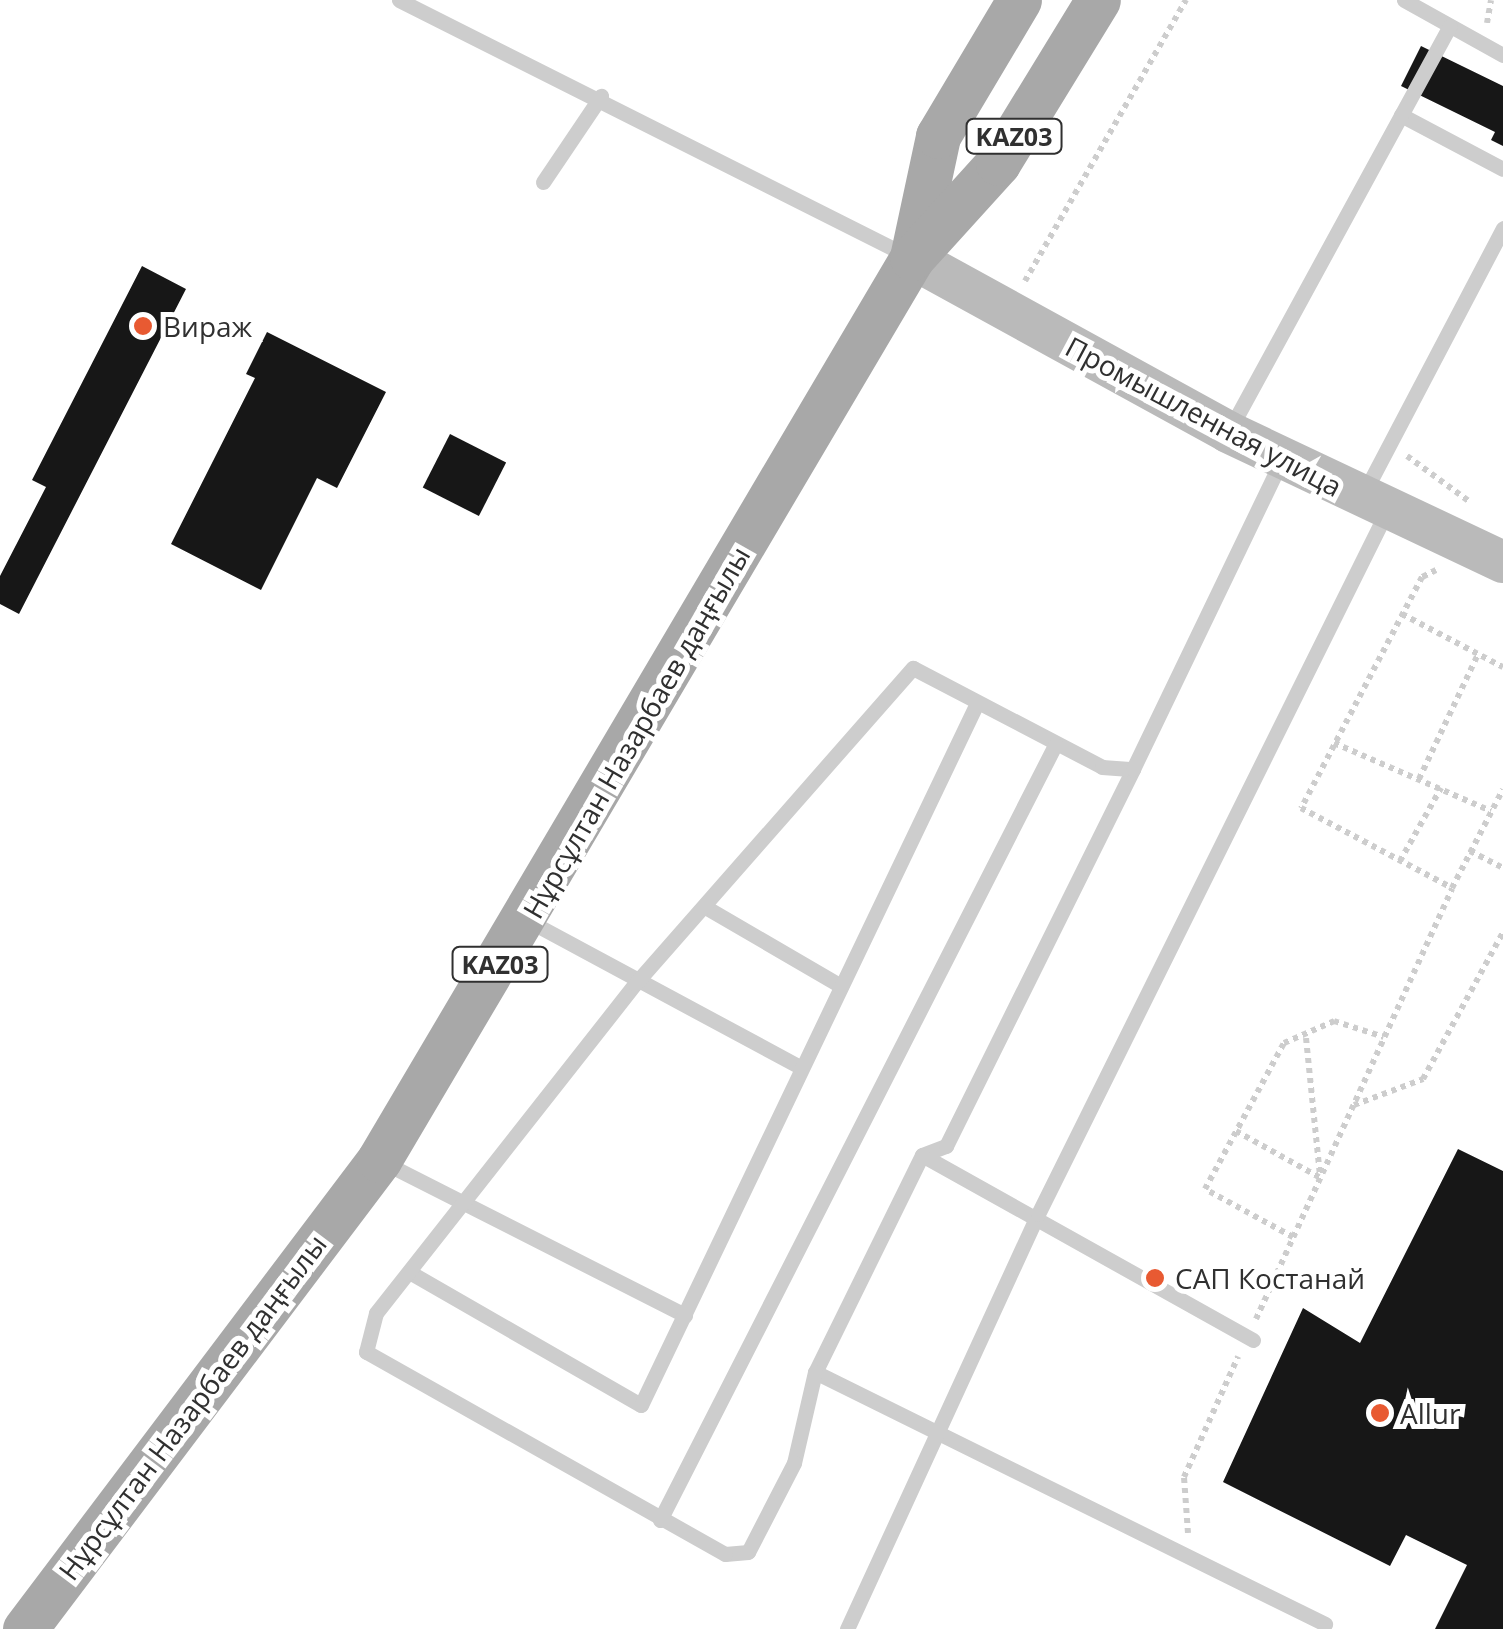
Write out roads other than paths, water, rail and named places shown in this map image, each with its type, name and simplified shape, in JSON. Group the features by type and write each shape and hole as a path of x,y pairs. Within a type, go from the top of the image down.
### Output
{"main road":[{"name":"Нұрсұлтан Назарбаев даңғылы","path":"912,258 938,136 1019,0"},
{"name":"Нұрсұлтан Назарбаев даңғылы","path":"24,1629 379,1160 527,920 912,258 998,163 1098,0"}],"street":[{"name":"Промышленная улица","path":"912,258 1282,460 1373,506 1503,562"}],"lane":[{"path":"399,0 601,96 912,258"},
{"path":"1404,0 1503,55"},
{"path":"1228,432 1450,26"},
{"path":"543,182 601,96"},
{"path":"1402,114 1503,168"},
{"path":"846,1629 942,1435 1038,1214 1373,506 1390,444 1503,228"},
{"path":"1132,769 1102,767 912,668 707,908 636,984 376,1314 366,1352 724,1554 748,1552 794,1463 816,1372 922,1155 946,1146 1132,769 1282,460"},
{"path":"411,1273 641,1405 836,983 977,703"},
{"path":"660,1520 1056,745"},
{"path":"707,908 836,983"},
{"path":"527,920 636,984 798,1066"},
{"path":"922,1155 1038,1214 1251,1338"},
{"path":"379,1160 463,1206 685,1315"},
{"path":"816,1372 1325,1624"}],"place":[{"name":"Вираж","path":"143,326"},
{"name":"САП Костанай","path":"1155,1278"},
{"name":"Allur","path":"1380,1413"}]}
